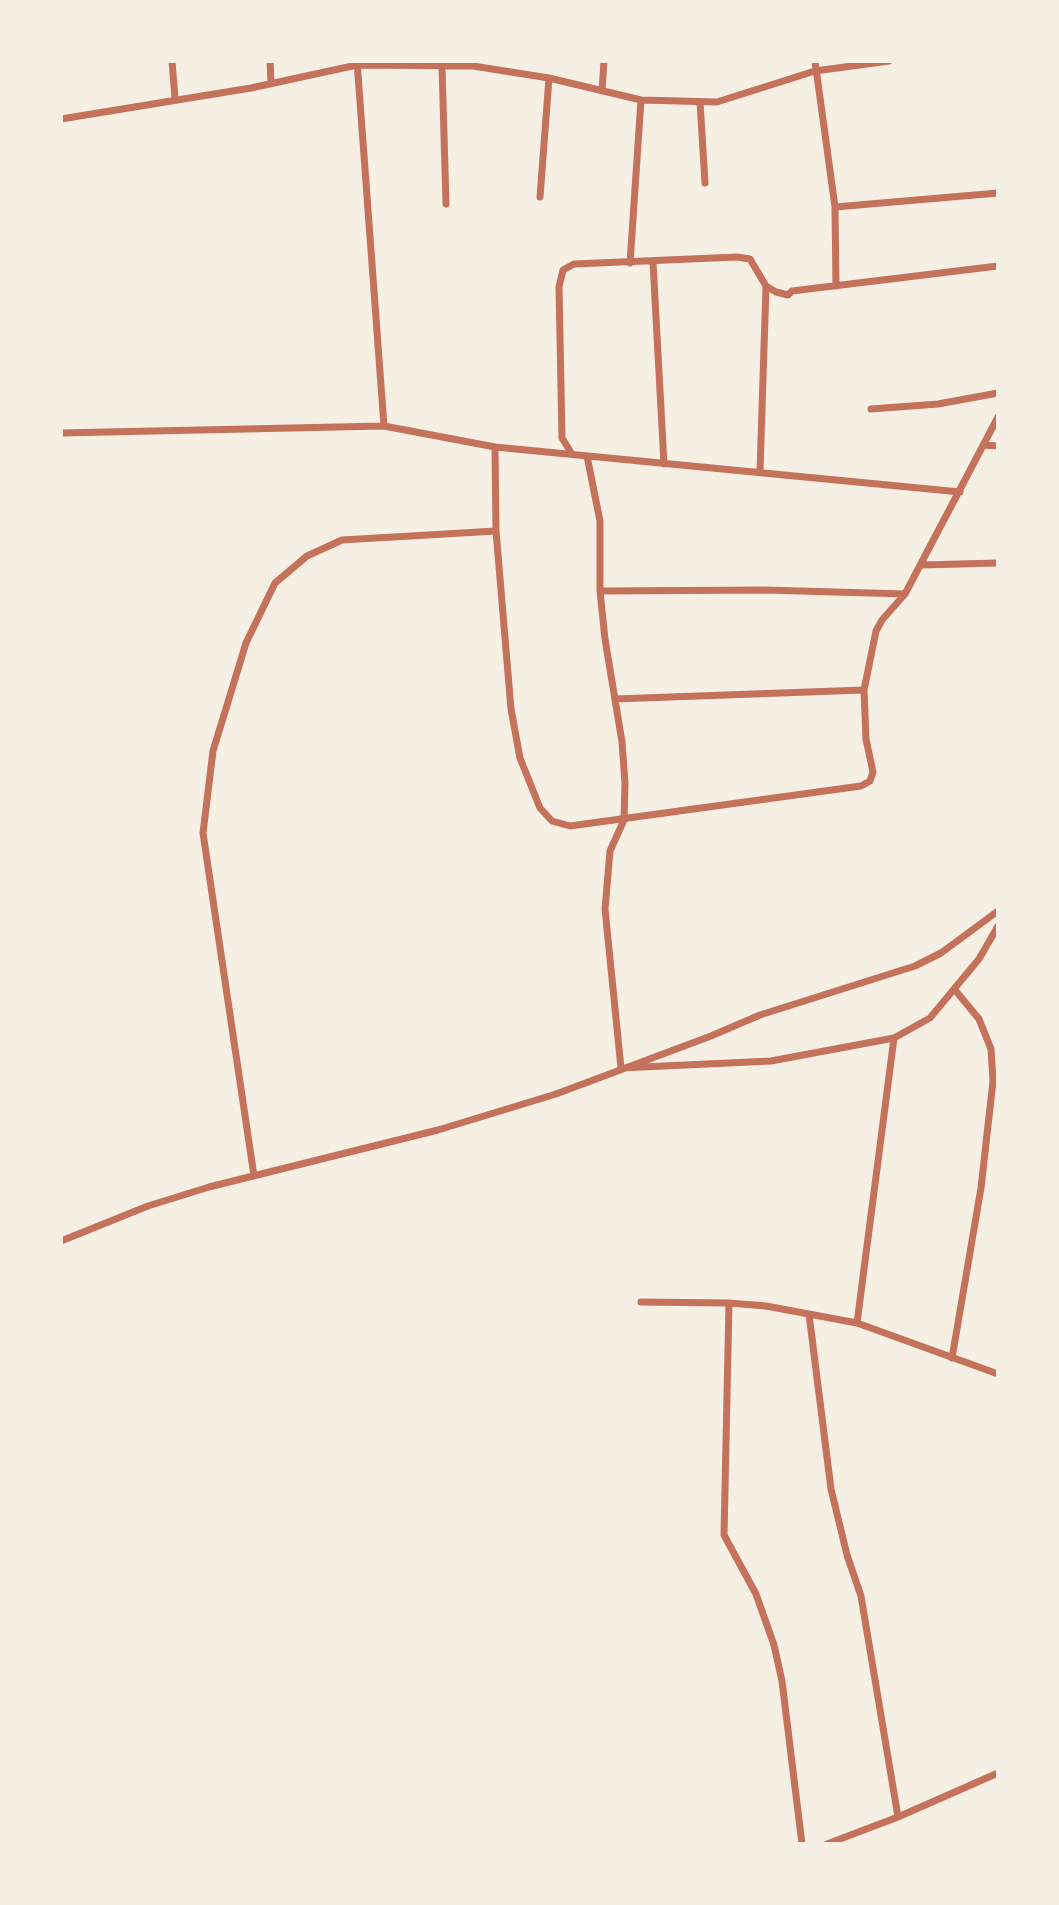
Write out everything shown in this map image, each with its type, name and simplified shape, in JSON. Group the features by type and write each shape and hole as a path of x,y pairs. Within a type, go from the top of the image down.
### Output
{"street":[{"path":"172,61 175,99"},
{"path":"270,61 271,83"},
{"path":"503,71 504,61"},
{"path":"602,91 604,61"},
{"path":"815,61 835,207 836,286"},
{"path":"61,119 271,83 357,63 473,66 549,78 641,100 717,102 815,71 889,61"},
{"path":"357,63 384,426"},
{"path":"442,66 446,204"},
{"path":"540,197 549,78"},
{"path":"630,263 641,100"},
{"path":"700,102 705,183"},
{"path":"835,207 998,192"},
{"path":"587,456 570,454 562,438 559,287 563,270 574,264 737,257 750,259 765,286 760,471"},
{"path":"653,262 664,464"},
{"path":"765,286 788,295 792,291 998,266"},
{"path":"871,409 939,404 998,393"},
{"path":"495,447 496,531 511,709 520,758 540,808 552,821 570,826 861,786 870,780 873,772 866,739 864,690 876,631 905,594 922,565 998,417"},
{"path":"61,433 384,426 495,447 961,492"},
{"path":"983,445 998,446"},
{"path":"587,456 600,520 600,591 622,742 624,820 610,851 605,909 621,1068"},
{"path":"254,1176 203,833 213,751 246,643 275,583 307,556 342,540 496,531"},
{"path":"922,565 998,562"},
{"path":"600,591 765,590 905,594"},
{"path":"615,699 864,690"},
{"path":"61,1241 148,1206 254,1176 438,1130 556,1094 760,1015 915,966 941,953 998,911"},
{"path":"621,1068 771,1061 894,1038 930,1018 979,959 998,926"},
{"path":"952,1358 981,1188 993,1081 994,1047 979,1018 955,990"},
{"path":"857,1323 894,1038"},
{"path":"641,1302 766,1306 857,1323 998,1374"},
{"path":"729,1303 724,1535 756,1594 774,1645 782,1681 802,1844"},
{"path":"809,1314 831,1489 847,1555 861,1597 898,1816"},
{"path":"827,1844 998,1773"}]}
